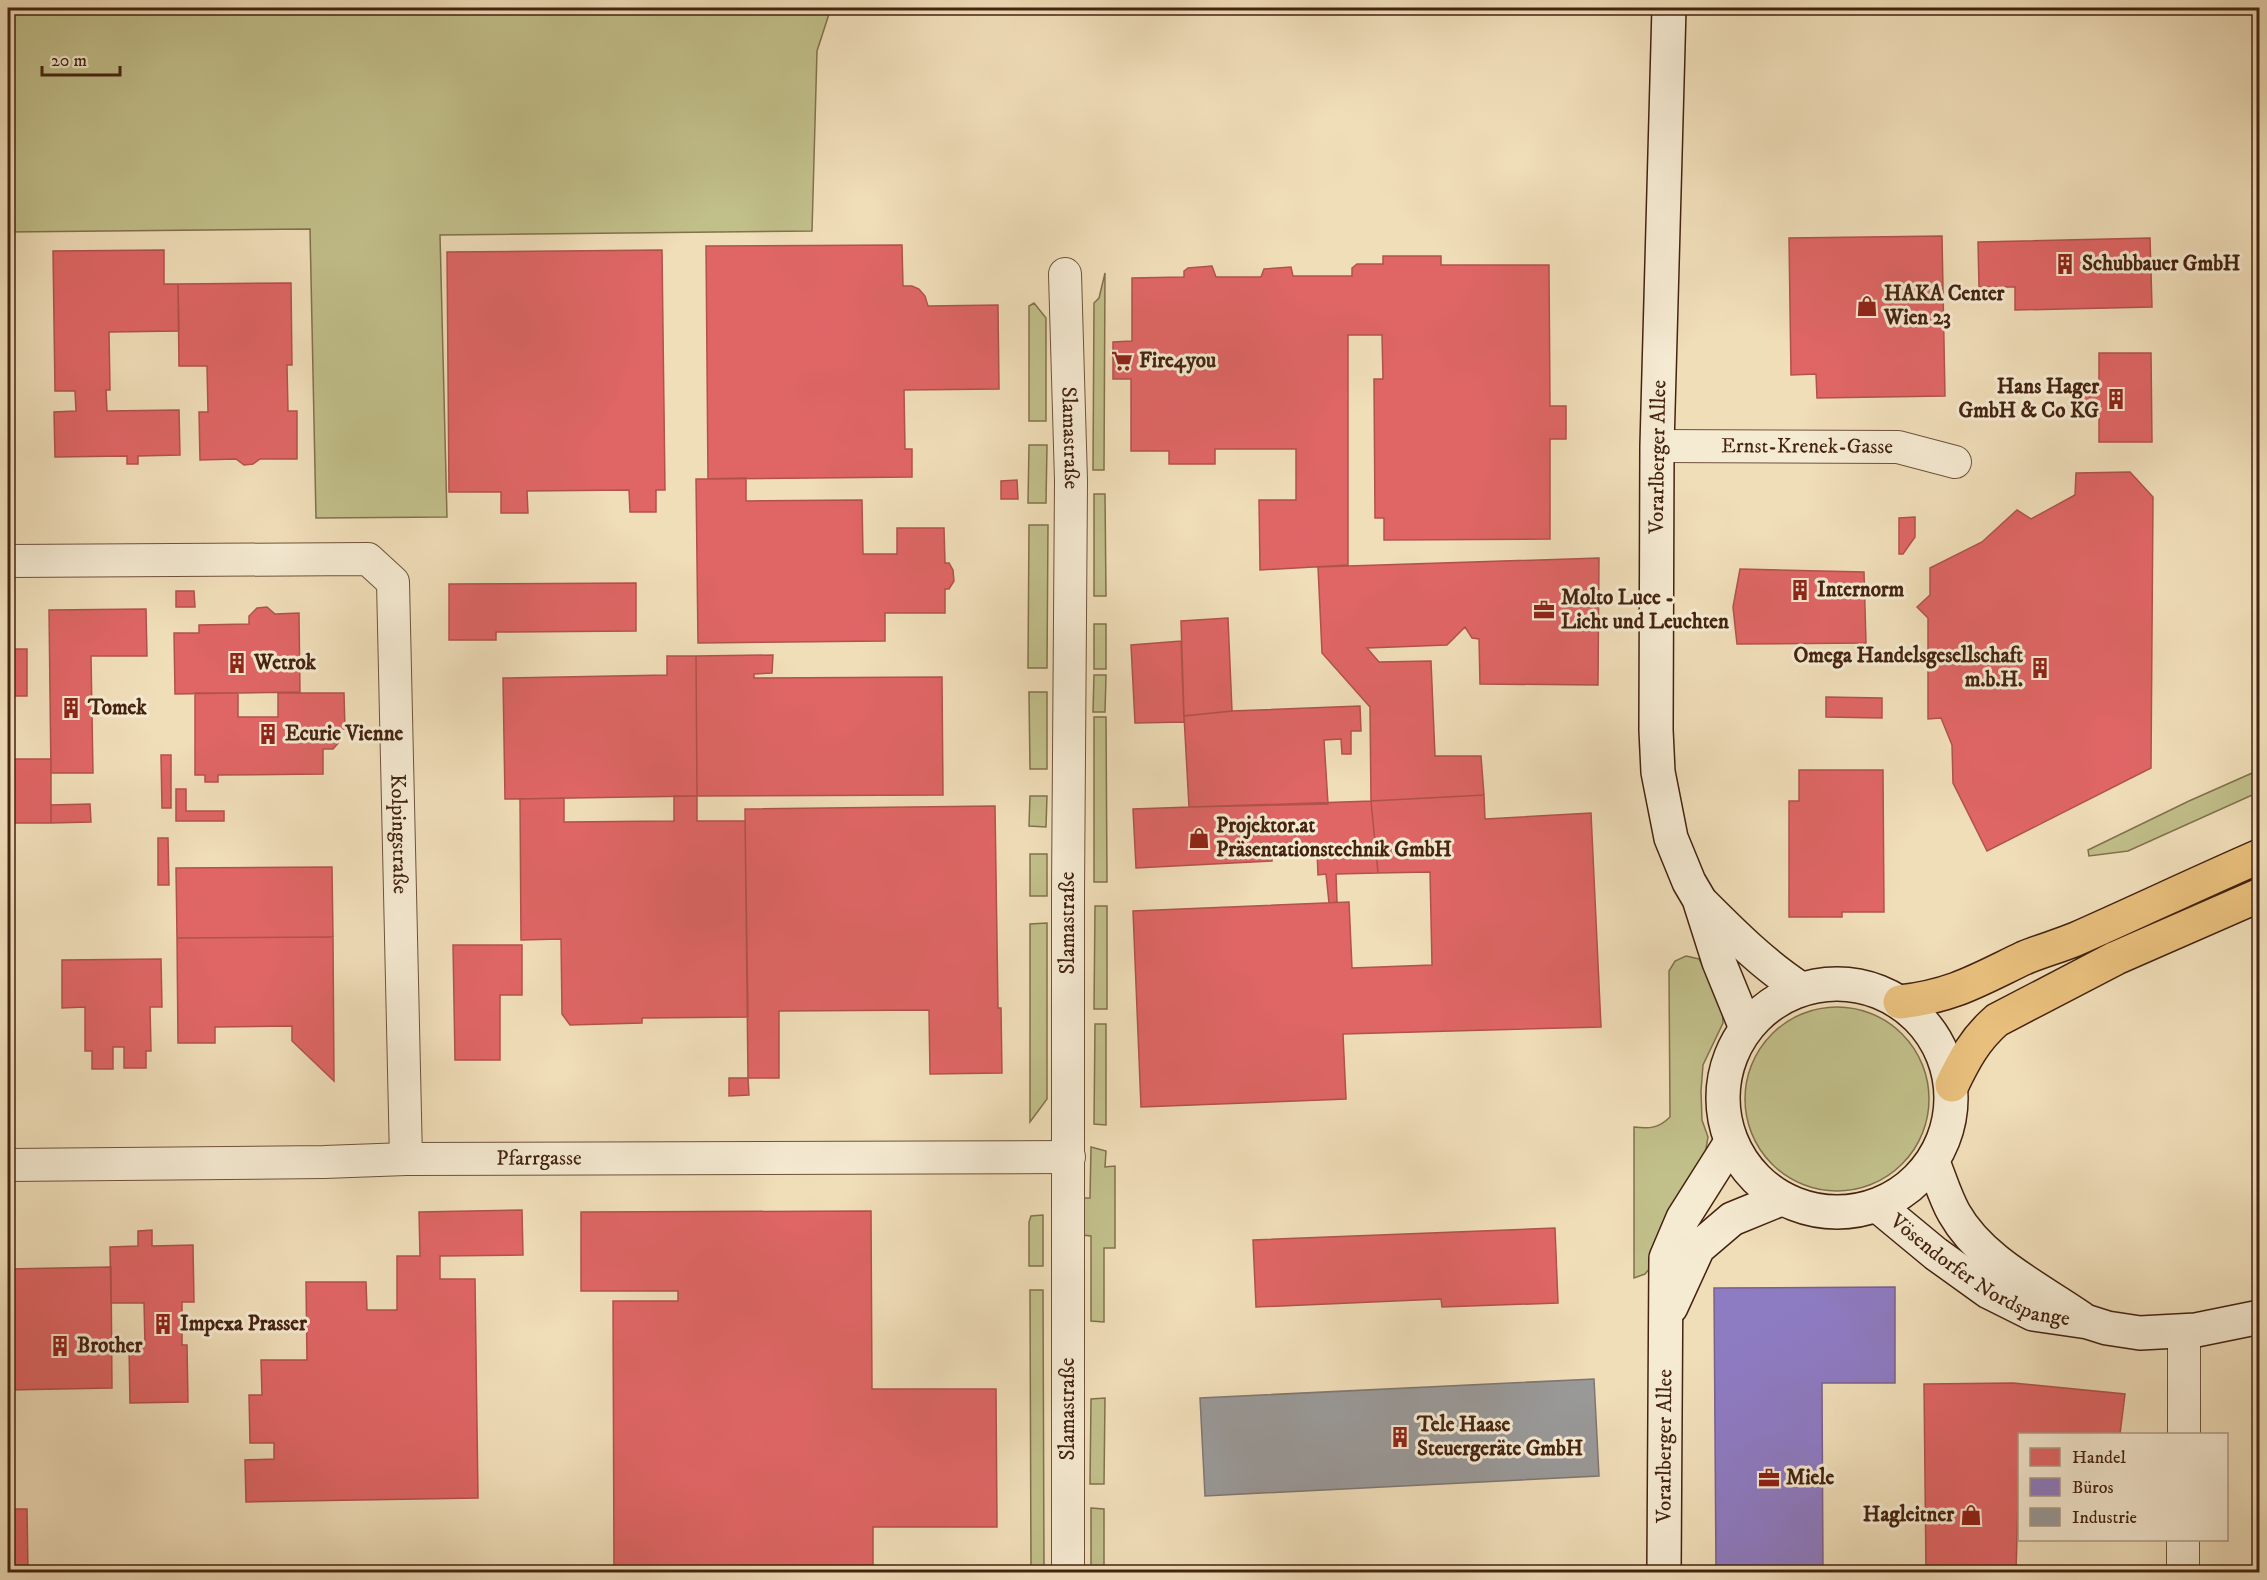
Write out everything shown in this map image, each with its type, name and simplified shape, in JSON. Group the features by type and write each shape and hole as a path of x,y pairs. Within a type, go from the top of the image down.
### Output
{"highway":[{"path":"1900,1002 1932,998 1957,991 2026,957 2074,940 2259,856"},
{"path":"1952,1085 1969,1050 1984,1031 1997,1020 2116,958 2259,895"}],"main road":[{"name":"Vorarlberger Allee","path":"1669,8 1657,446 1656,730 1658,772 1671,838 1689,882 1699,899 1719,962 1746,1028"},
{"name":"Vorarlberger Allee","path":"1699,899 1750,951 1776,973 1801,989"},
{"path":"1834,983 1867,987 1900,1002 1928,1028 1944,1055 1952,1085 1949,1128 1933,1162 1907,1190 1878,1206 1842,1214 1806,1209 1781,1199 1747,1169 1731,1142 1723,1103 1727,1065 1746,1028 1772,1004 1801,989 1834,983"},
{"name":"Vorarlberger Allee","path":"1664,1572 1666,1258 1683,1218 1731,1142"},
{"name":"Vösendorfer Nordspange","path":"1933,1162 1954,1214 1968,1233 2005,1267 2088,1322"},
{"name":"Vorarlberger Allee","path":"1665,1319 1698,1248 1732,1219 1781,1199"},
{"name":"Vösendorfer Nordspange","path":"1878,1206 1936,1254 1989,1292 2033,1314 2088,1322 2133,1332 2184,1332 2259,1317"}],"street":[{"name":"Slamastraße","path":"1065,274 1071,481 1068,892 1068,1572"},
{"name":"Ernst-Krenek-Gasse","path":"1657,446 1898,447 1955,462"},
{"name":"Kolpingstraße","path":"8,561 368,559 393,582 406,1159"},
{"name":"Pfarrgasse","path":"8,1165 406,1159 1069,1157"},
{"path":"2184,1332 2184,1433"},
{"path":"2183,1541 2183,1572"}],"shaded area":[{"path":"8,8 831,8 817,51 812,231 440,235 447,517 316,518 310,229 8,232"},
{"path":"1105,273 1104,470 1093,470 1094,303 1099,298"},
{"path":"1034,303 1046,318 1046,421 1029,421 1029,306"},
{"path":"1029,445 1047,445 1046,503 1028,503"},
{"path":"1094,494 1105,494 1106,596 1094,596"},
{"path":"1029,525 1048,525 1047,668 1028,668"},
{"path":"1094,624 1106,624 1106,669 1094,669"},
{"path":"1094,675 1106,675 1105,712 1093,712"},
{"path":"1029,692 1047,692 1047,769 1030,769"},
{"path":"1094,717 1106,717 1107,882 1094,882"},
{"path":"2259,770 2259,792 2128,851 2089,856 2088,850"},
{"path":"1030,796 1047,796 1046,827 1029,826"},
{"path":"1030,854 1047,854 1047,896 1030,896"},
{"path":"1095,906 1107,906 1107,1009 1094,1009"},
{"path":"1047,923 1047,1099 1030,1122 1030,924"},
{"path":"1686,956 1699,959 1722,1006 1723,1023 1703,1065 1702,1120 1708,1137 1704,1161 1651,1267 1645,1274 1634,1278 1634,1127 1654,1127 1670,1117 1669,971 1675,961"},
{"path":"1837,1007 1872,1014 1902,1034 1922,1064 1929,1099 1922,1134 1902,1164 1872,1184 1837,1191 1802,1184 1772,1164 1752,1134 1745,1099 1752,1064 1772,1034 1802,1014"},
{"path":"1095,1024 1106,1024 1106,1125 1094,1124"},
{"path":"1091,1147 1106,1151 1105,1167 1115,1166 1115,1248 1104,1248 1104,1322 1091,1321 1091,1236 1082,1235 1080,1198 1090,1198"},
{"path":"1043,1215 1043,1266 1029,1266 1029,1222 1031,1216"},
{"path":"1030,1290 1043,1290 1044,1572 1031,1572"},
{"path":"1105,1398 1104,1484 1090,1484 1091,1399"},
{"path":"1091,1508 1104,1509 1104,1572 1091,1572"}],"building: Handel":[{"name":"HAKA Center Wien 23","path":"1942,236 1945,396 1817,398 1816,374 1791,375 1789,238"},
{"name":"Schubbauer GmbH","path":"2150,238 2152,307 2015,310 2015,287 1979,287 1978,242"},
{"path":"902,245 903,286 919,289 925,296 928,306 998,305 999,389 904,390 905,449 912,449 912,477 708,479 706,246"},
{"path":"164,250 164,284 178,284 179,331 109,332 110,390 106,390 107,411 179,410 180,455 138,456 138,464 127,464 127,456 55,457 54,412 76,411 75,391 55,391 53,251"},
{"path":"662,250 665,490 656,490 656,512 630,512 629,490 527,491 528,513 501,513 501,492 449,492 447,252"},
{"path":"1383,256 1441,256 1441,265 1549,265 1550,406 1566,406 1566,439 1550,439 1550,539 1384,540 1384,518 1375,518 1374,379 1383,379 1382,335 1348,335 1348,565 1260,570 1259,500 1296,500 1296,449 1215,449 1215,464 1169,464 1169,451 1131,451 1131,379 1113,379 1113,342 1132,341 1132,278 1184,277 1184,271 1188,268 1212,266 1216,277 1261,277 1264,269 1291,267 1293,276 1352,276 1352,268 1357,264 1383,264"},
{"path":"291,283 292,365 287,365 288,411 297,411 297,459 260,459 253,464 244,465 236,459 200,460 199,412 208,412 207,366 179,366 178,284"},
{"name":"Hans Hager GmbH & Co KG","path":"2099,353 2151,353 2152,442 2099,442 2099,405 2080,405 2080,393 2099,392"},
{"name":"Omega Handelsgesellschaft m.b.H.","path":"2130,472 2153,497 2151,768 1987,851 1953,783 1952,745 1941,718 1928,719 1928,618 1917,607 1930,595 1930,568 1982,542 2017,510 2031,519 2075,495 2076,473"},
{"path":"746,478 746,501 862,500 863,554 897,554 897,528 944,528 945,563 949,563 953,570 954,581 949,589 945,589 945,613 885,613 885,641 698,643 696,479"},
{"path":"1017,480 1018,499 1001,499 1001,481"},
{"path":"1915,517 1915,537 1903,554 1899,554 1899,518"},
{"path":"1599,558 1598,685 1480,684 1479,639 1472,638 1465,627 1447,645 1367,648 1379,662 1431,661 1435,756 1481,756 1484,795 1371,801 1370,707 1322,653 1318,567"},
{"name":"Internorm","path":"1740,569 1864,572 1866,643 1737,644 1733,607"},
{"path":"636,583 636,631 496,632 496,640 449,640 449,584"},
{"path":"176,591 194,591 195,607 176,607"},
{"name":"Wetrok","path":"267,607 275,614 299,613 300,692 175,694 174,633 199,633 199,625 249,624 249,616 257,608"},
{"name":"Tomek","path":"146,609 147,656 91,656 93,773 51,773 49,610"},
{"path":"1228,618 1232,711 1184,716 1181,621"},
{"path":"1181,641 1184,722 1135,723 1131,645"},
{"path":"8,649 27,649 27,696 8,696"},
{"path":"773,655 772,673 754,674 754,678 942,677 943,795 697,796 696,656"},
{"path":"667,656 696,656 697,796 505,799 503,678 667,675"},
{"name":"Ecurie Vienne","path":"195,693 238,693 238,717 278,717 278,693 344,693 345,729 341,729 341,740 333,749 323,749 323,774 218,775 218,782 205,782 205,775 195,775"},
{"path":"1826,697 1882,698 1882,718 1826,717"},
{"path":"1360,706 1361,731 1351,731 1351,754 1342,754 1341,739 1324,740 1328,804 1189,807 1184,716 1232,711"},
{"path":"161,755 171,755 171,808 162,808"},
{"path":"8,759 51,759 51,823 8,823"},
{"path":"1799,770 1883,770 1884,912 1842,912 1842,917 1789,917 1789,801 1799,801"},
{"path":"176,789 186,789 186,811 224,811 224,821 176,821"},
{"path":"1484,795 1485,819 1591,813 1601,1027 1343,1034 1346,1099 1141,1107 1133,911 1349,902 1352,968 1432,965 1430,872 1378,873 1371,801"},
{"path":"674,796 697,796 697,821 745,821 748,1017 642,1018 642,1023 570,1025 562,1014 561,939 521,940 520,799 564,798 564,822 674,821"},
{"path":"1371,801 1378,873 1336,874 1337,902 1329,903 1326,874 1318,875 1317,850 1271,852 1272,861 1136,868 1133,809"},
{"path":"90,804 91,822 51,823 51,805"},
{"path":"995,806 998,1008 1001,1008 1002,1073 930,1074 929,1010 779,1011 779,1078 748,1078 745,809"},
{"path":"158,838 168,838 169,885 158,885"},
{"path":"332,867 333,937 177,938 176,868"},
{"path":"333,937 334,1081 292,1041 292,1026 215,1027 215,1043 178,1043 177,938"},
{"path":"453,945 522,945 522,995 500,995 500,1060 455,1060"},
{"path":"161,959 162,1007 150,1007 151,1051 146,1051 146,1068 124,1068 124,1047 113,1047 113,1069 92,1069 92,1051 85,1051 85,1007 62,1008 62,960"},
{"path":"729,1078 748,1078 749,1095 729,1096"},
{"path":"522,1210 523,1255 440,1256 440,1279 475,1279 478,1498 246,1502 245,1460 274,1459 274,1443 250,1443 249,1395 262,1395 261,1360 307,1360 306,1282 366,1282 367,1310 397,1310 397,1256 420,1256 419,1212"},
{"path":"871,1211 872,1389 996,1389 997,1527 873,1527 873,1565 740,1565 740,1572 614,1572 613,1301 678,1301 678,1291 581,1291 581,1212"},
{"path":"1555,1228 1558,1303 1442,1307 1441,1299 1256,1307 1253,1240"},
{"name":"Impexa Prasser","path":"152,1230 152,1246 193,1245 194,1302 182,1302 182,1345 187,1345 188,1402 130,1403 129,1345 145,1345 144,1303 111,1303 110,1247 138,1246 138,1231"},
{"name":"Brother","path":"111,1267 112,1388 8,1390 8,1269"},
{"name":"Hagleitner","path":"2013,1383 2125,1394 2120,1433 2018,1433 2016,1572 1926,1572 1924,1384"},
{"path":"8,1509 27,1509 28,1572 8,1572"}],"building: Büros":[{"name":"Miele","path":"1895,1287 1895,1383 1822,1383 1823,1572 1716,1572 1714,1288"}],"building: Industrie":[{"name":"Tele Haase Steuergeräte GmbH","path":"1594,1379 1599,1476 1205,1496 1200,1398"}],"place":[{"name":"Schubbauer GmbH","path":"2065,264"},
{"name":"HAKA Center Wien 23","path":"1867,306"},
{"name":"Fire4you","path":"1122,361"},
{"name":"Hans Hager GmbH & Co KG","path":"2116,399"},
{"name":"Internorm","path":"1800,590"},
{"name":"Molto Luce - Licht und Leuchten","path":"1544,610"},
{"name":"Wetrok","path":"237,663"},
{"name":"Omega Handelsgesellschaft m.b.H.","path":"2040,668"},
{"name":"Tomek","path":"71,708"},
{"name":"Ecurie Vienne","path":"268,734"},
{"name":"Projektor.at Präsentationstechnik GmbH","path":"1199,838"},
{"name":"Impexa Prasser","path":"163,1324"},
{"name":"Brother","path":"60,1346"},
{"name":"Tele Haase Steuergeräte GmbH","path":"1400,1437"},
{"name":"Miele","path":"1769,1478"},
{"name":"Hagleitner","path":"1971,1515"}]}
